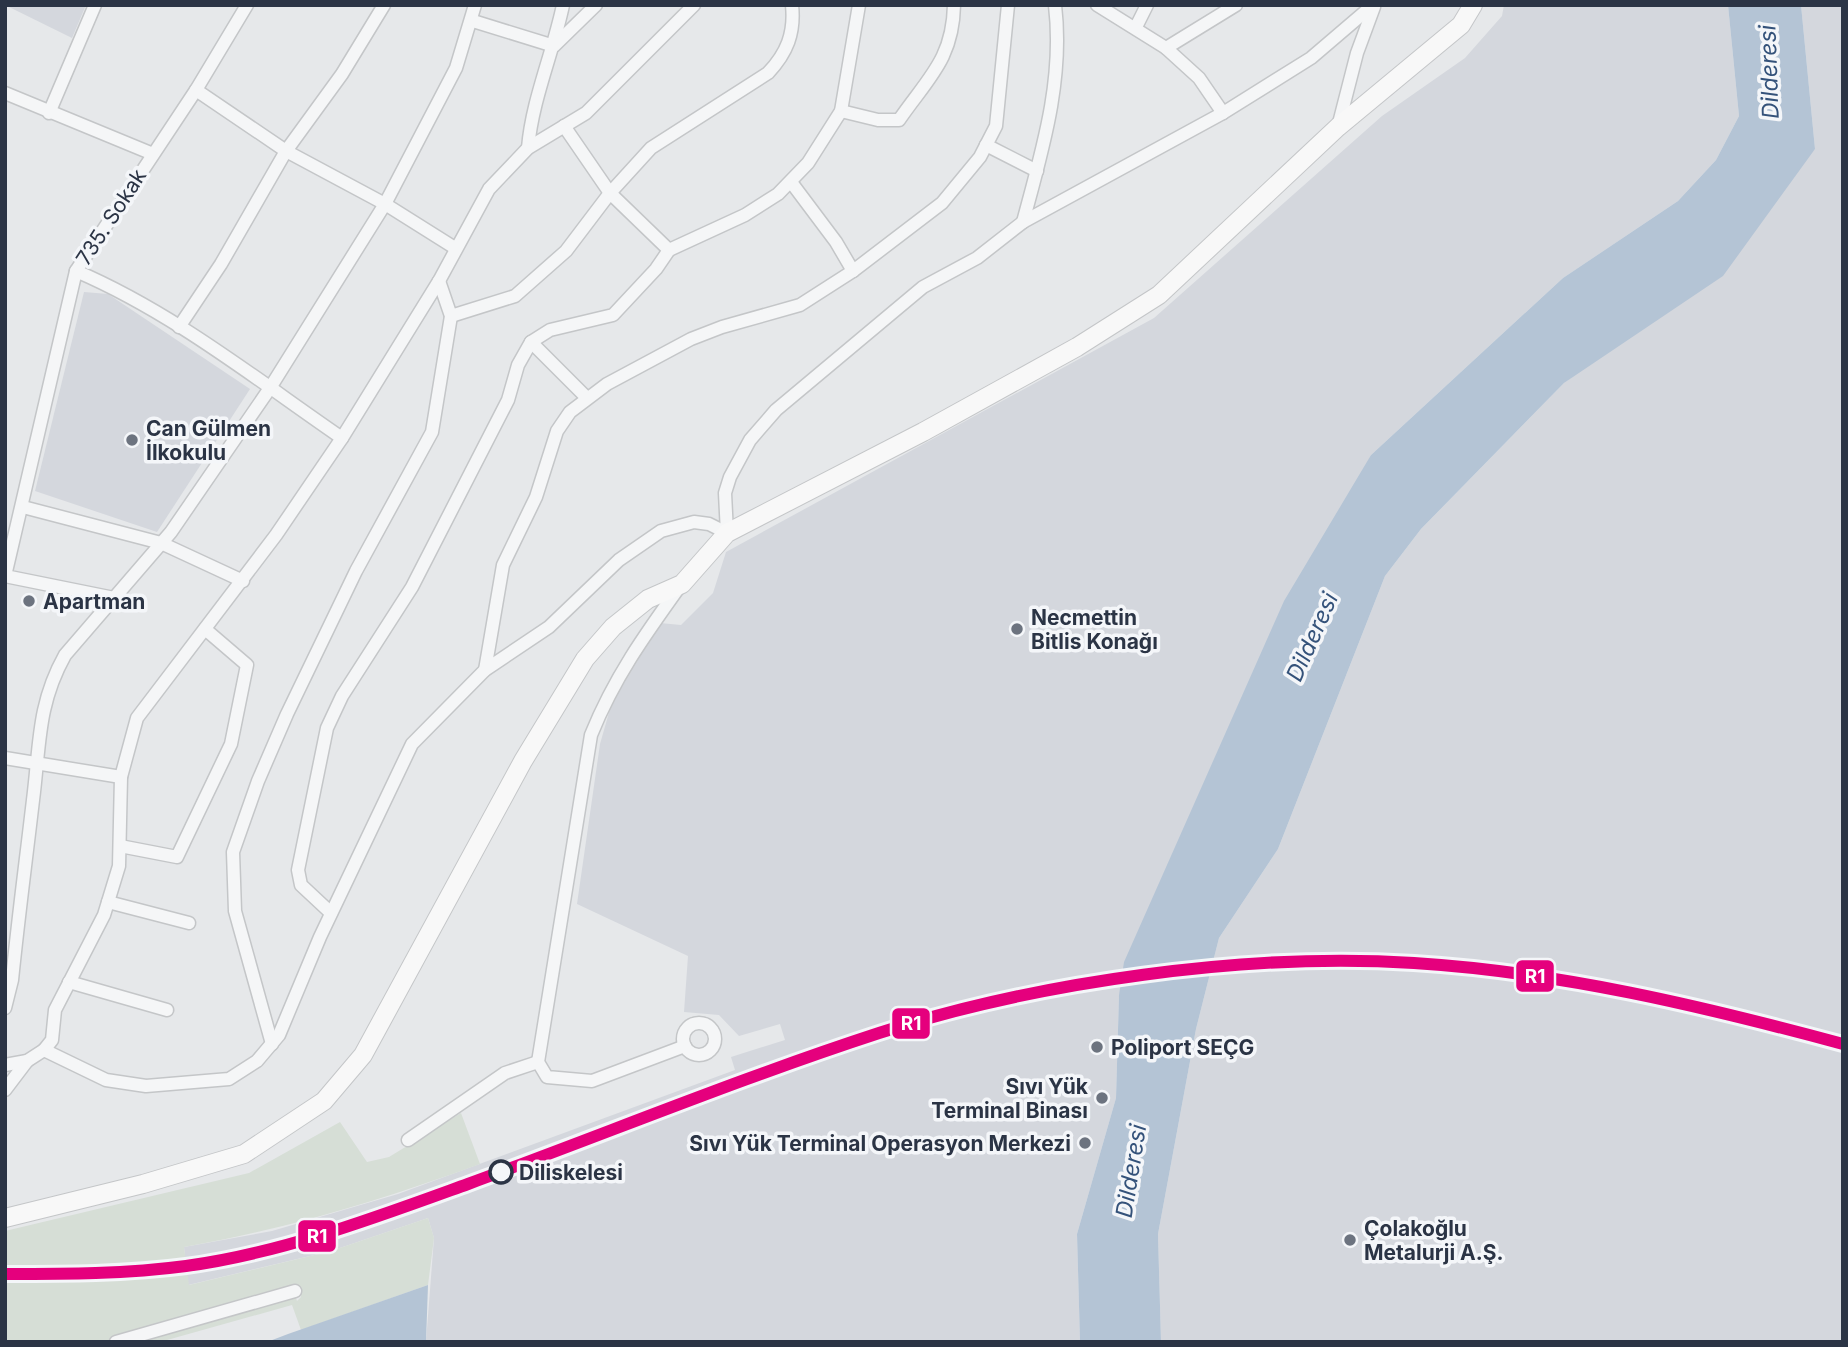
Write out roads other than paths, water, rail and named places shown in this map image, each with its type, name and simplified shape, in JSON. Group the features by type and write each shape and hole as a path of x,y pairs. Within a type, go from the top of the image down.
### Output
{"main road":[{"path":"5,1218 143,1184 244,1154 324,1101 363,1055 523,761 585,659 614,627 648,599 682,584 727,533 923,432 1077,347 1159,295 1338,127 1461,25 1473,5"}],"street":[{"path":"49,113 94,5"},
{"name":"735. Sokak","path":"5,576 76,271 196,90 247,5"},
{"path":"179,327 221,264 286,151 342,74 384,5"},
{"path":"5,1008 12,980 38,728 56,672 65,655 161,542 270,388 385,204 456,68 475,5"},
{"path":"528,148 530,120 564,5"},
{"path":"554,46 596,5"},
{"path":"5,1090 27,1062 44,1050 52,1040 55,1010 108,902 120,866 121,778 137,718 243,581 342,438 439,281 489,189 528,148 586,113 694,5"},
{"path":"451,316 515,296 566,251 610,193 651,148 768,73 782,58 790,41 794,22 792,5"},
{"path":"331,913 301,885 298,870 327,728 342,696 412,587 508,400 518,365 531,342 550,330 614,315 656,269 669,250 745,215 778,194 791,182 808,163 841,111 859,5"},
{"path":"841,111 878,120 899,120 944,58 954,32 954,5"},
{"path":"485,670 503,565 536,497 557,431 586,397 691,340 722,327 800,305 853,271 942,203 981,157 996,127 1008,5"},
{"path":"1023,222 1048,133 1055,81 1055,5"},
{"path":"1097,5 1166,48 1199,78 1223,113"},
{"path":"1136,27 1147,5"},
{"path":"1166,48 1236,5"},
{"path":"44,1050 106,1080 146,1086 229,1079 257,1061 279,1035 331,913 412,744 485,670 549,627 619,560 662,531 694,522 709,524 727,533 725,494 730,477 750,440 776,411 923,287 977,258 1023,222 1223,113 1311,58 1374,5"},
{"path":"1338,127 1357,53 1374,5"},
{"path":"472,21 554,46"},
{"path":"196,90 286,151 385,204 456,248"},
{"path":"5,93 153,153"},
{"path":"564,127 610,193 669,250"},
{"path":"986,145 1037,171"},
{"path":"791,182 836,242 853,271"},
{"path":"76,271 110,286 179,327 342,438"},
{"path":"272,1044 235,911 233,852 258,781 287,714 356,571 432,432 451,316 439,281"},
{"path":"531,342 586,397"},
{"path":"23,507 161,542 243,581"},
{"path":"5,576 114,598"},
{"path":"682,584 608,691 591,735 538,1062 547,1077 592,1081 685,1046"},
{"path":"120,846 177,857 231,744 247,665 205,629"},
{"path":"5,758 121,778"},
{"path":"108,902 189,923"},
{"path":"69,982 167,1010"},
{"path":"5,1065 27,1062"},
{"path":"408,1140 505,1073 538,1062"},
{"path":"116,1342 295,1291"}],"water":[{"name":"Dilderesi","path":"1728,5 1801,5 1815,149 1723,276 1564,383 1421,529 1385,576 1278,849 1219,938 1196,1029 1158,1234 1161,1342 1080,1342 1077,1234 1116,1098 1119,995 1124,962 1284,601 1371,455 1563,278 1678,201 1716,160 1739,116"},
{"path":"428,1285 426,1342 267,1342 288,1334"}],"railway":[{"path":"1804,1040 1843,1051"}],"place":[{"name":"Can Gülmen İlkokulu","path":"132,440"},
{"name":"Apartman","path":"29,601"},
{"name":"Necmettin Bitlis Konağı","path":"1017,629"},
{"name":"Poliport SEÇG","path":"1097,1047"},
{"name":"Sıvı Yük Terminal Binası","path":"1102,1098"},
{"name":"Sıvı Yük Terminal Operasyon Merkezi","path":"1085,1143"},
{"name":"Diliskelesi","path":"501,1172"},
{"name":"Çolakoğlu Metalurji A.Ş.","path":"1350,1240"}]}
